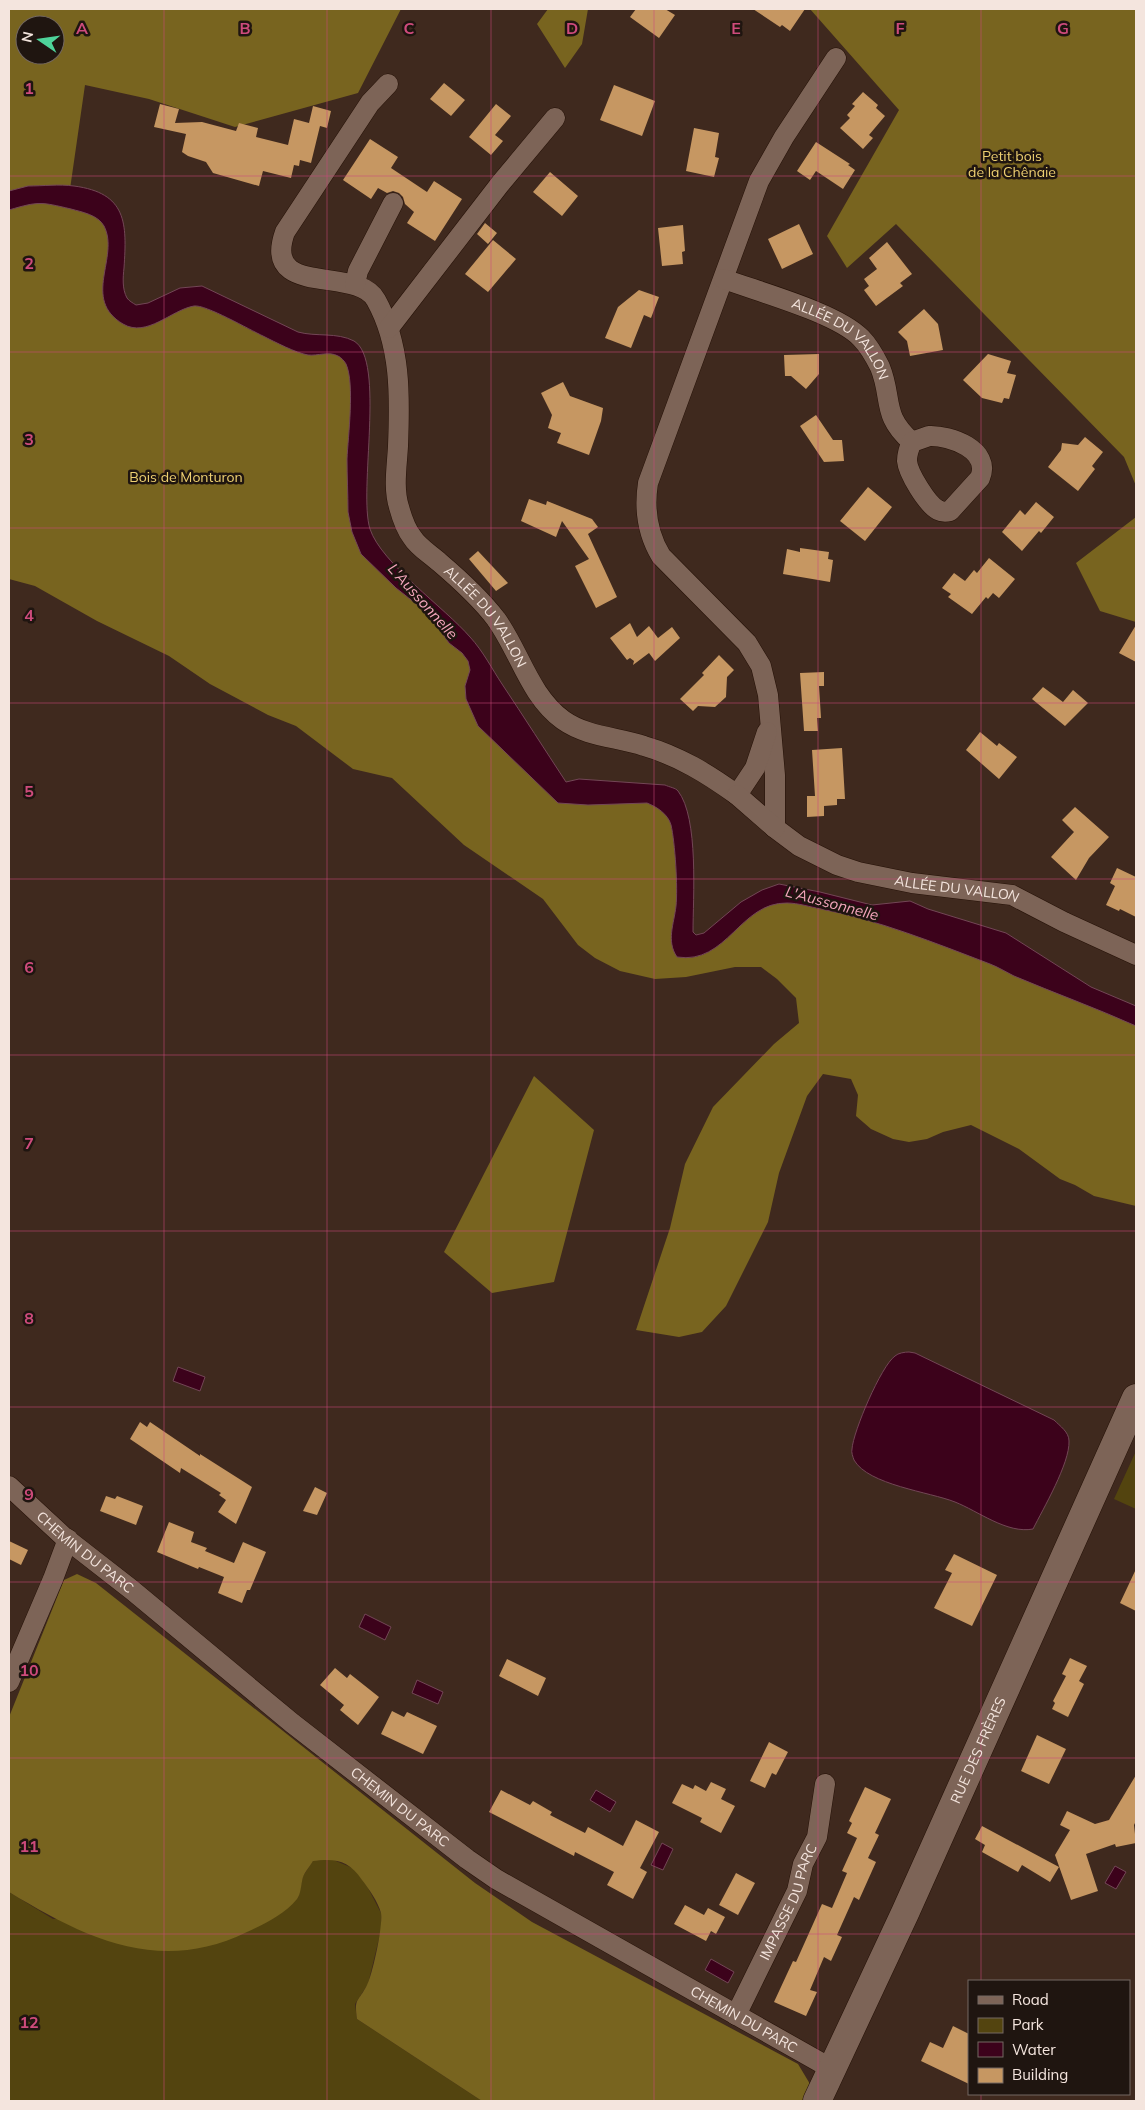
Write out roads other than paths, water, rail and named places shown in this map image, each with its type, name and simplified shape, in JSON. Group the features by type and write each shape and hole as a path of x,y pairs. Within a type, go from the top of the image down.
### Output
{"main road":[{"name":"RUE DES FRÈRES","path":"817,2101 919,1881 1136,1398"}],"street":[{"path":"775,828 775,775 766,680 755,654 661,556 652,538 647,518 648,483 759,181 784,138 836,58"},
{"name":"ALLÉE DU VALLON","path":"388,84 370,103 285,232 282,251 284,263 298,274 355,284 365,288 374,296 389,328 396,354 398,379 396,494 405,525 413,539 463,583 496,619 518,656 532,685 545,704 564,720 583,731 644,746 693,765 737,795 799,846 837,864 858,872 920,884 1012,895 1064,922 1136,955"},
{"path":"389,328 500,184 555,118"},
{"path":"355,284 358,271 393,203"},
{"name":"ALLÉE DU VALLON","path":"724,279 827,316 860,337 874,355 880,368 891,416 903,434 912,442"},
{"path":"737,795 756,768 770,721"},
{"name":"CHEMIN DU PARC","path":"9,1486 68,1539 292,1723 466,1859 496,1879 832,2068"},
{"path":"9,1682 68,1539"},
{"path":"53,1579 71,1565 90,1557"},
{"name":"IMPASSE DU PARC","path":"736,2015 797,1890 803,1864 817,1837 824,1784"}],"water":[{"name":"L'Aussonnelle","path":"28,186 74,186 105,195 114,203 120,213 125,237 124,291 128,299 136,305 148,303 180,288 202,286 298,332 341,337 354,341 363,353 368,373 370,428 367,511 370,529 376,542 400,570 475,642 566,782 579,779 665,785 678,791 685,803 692,839 694,880 693,932 696,935 704,933 741,902 762,890 779,884 872,905 910,901 928,909 1006,933 1091,987 1136,1006 1136,1026 1014,976 993,965 927,940 864,919 795,904 771,905 757,912 709,952 694,957 677,957 671,939 677,898 676,865 671,825 665,814 647,803 588,805 558,803 478,726 466,699 465,686 470,670 468,661 462,653 449,643 429,614 396,588 361,554 352,532 348,512 347,459 351,397 349,373 344,361 335,355 308,355 298,352 200,306 185,308 150,326 141,328 123,324 111,314 105,302 103,290 108,238 104,226 98,219 89,214 53,205 34,204 9,210 9,191"},
{"path":"900,1353 915,1353 1054,1420 1066,1432 1069,1438 1068,1450 1061,1473 1033,1529 1023,1530 1003,1525 955,1502 886,1482 861,1469 854,1460 852,1452 857,1429 876,1385 889,1362 895,1356"},
{"path":"178,1367 205,1377 200,1391 173,1381"},
{"path":"365,1614 391,1627 385,1640 359,1627"},
{"path":"417,1680 443,1692 438,1704 412,1693"},
{"path":"596,1790 616,1802 610,1812 590,1800"},
{"path":"662,1843 673,1849 663,1870 651,1865"},
{"path":"1115,1866 1126,1872 1116,1889 1105,1883"},
{"path":"711,1959 734,1972 728,1983 705,1970"}],"park label":[{"name":"Petit bois de la Chênaie","path":"1012,164"},
{"name":"Bois de Monturon","path":"186,477"}]}
